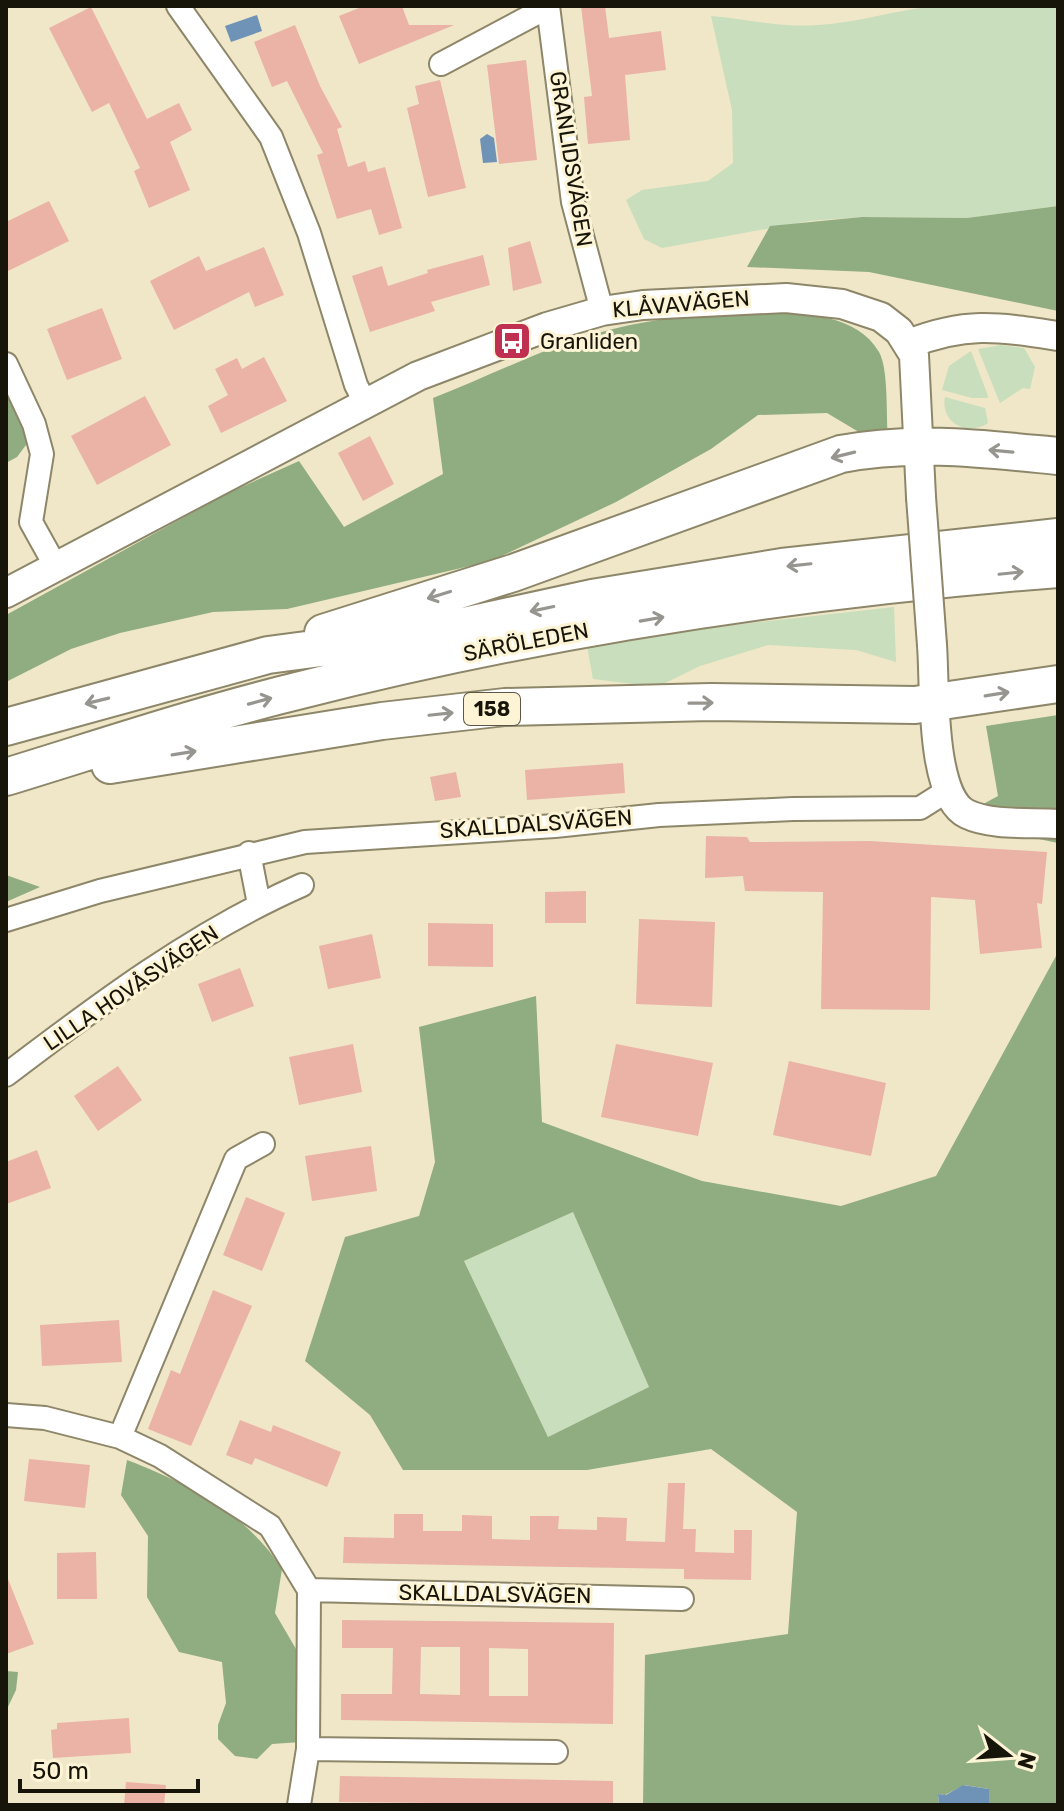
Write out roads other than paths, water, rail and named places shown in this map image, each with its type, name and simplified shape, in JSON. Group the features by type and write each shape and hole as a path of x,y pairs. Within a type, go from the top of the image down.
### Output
{"main road":[{"path":"268,655 364,618 513,573 841,454 877,447 920,446 1058,456"},
{"name":"SÄRÖLEDEN","path":"6,727 268,655 427,634 592,598 782,567 1058,537"},
{"name":"SÄRÖLEDEN","path":"6,777 302,689 559,636 790,595 1058,569"},
{"name":"158","path":"51,763 100,766 382,721 505,707 711,702 936,704 1058,684"}],"street":[{"path":"178,6 271,137 309,233 352,374 366,404"},
{"path":"441,64 548,7"},
{"name":"GRANLIDSVÄGEN","path":"548,7 573,202 602,311"},
{"name":"KLÅVAVÄGEN","path":"6,593 418,376 547,327 602,311 701,299 818,300 873,312 889,322 909,344"},
{"path":"1058,336 970,326 950,329 909,344 917,372 921,497 941,771 947,791 955,807 969,815 1058,824"},
{"path":"6,364 34,424 42,454 31,522 56,567"},
{"name":"SKALLDALSVÄGEN","path":"6,920 249,853 368,835 555,826 659,815 793,809 920,808 947,791"},
{"path":"249,853 259,904"},
{"name":"LILLA HOVÅSVÄGEN","path":"6,1075 98,1005 259,904 302,885"},
{"path":"120,1437 236,1159 263,1144"},
{"path":"6,1415 45,1418 120,1437 160,1456 270,1526 309,1590 308,1749 299,1805"},
{"name":"SKALLDALSVÄGEN","path":"309,1590 682,1599"},
{"path":"308,1749 556,1752"}],"water":[{"path":"257,15 262,31 231,42 225,26"},
{"path":"487,134 494,138 497,162 483,163 480,139"},
{"path":"963,1785 989,1789 989,1805 939,1805 938,1794 946,1795"}],"place":[{"name":"Granliden","path":"512,341"}]}
